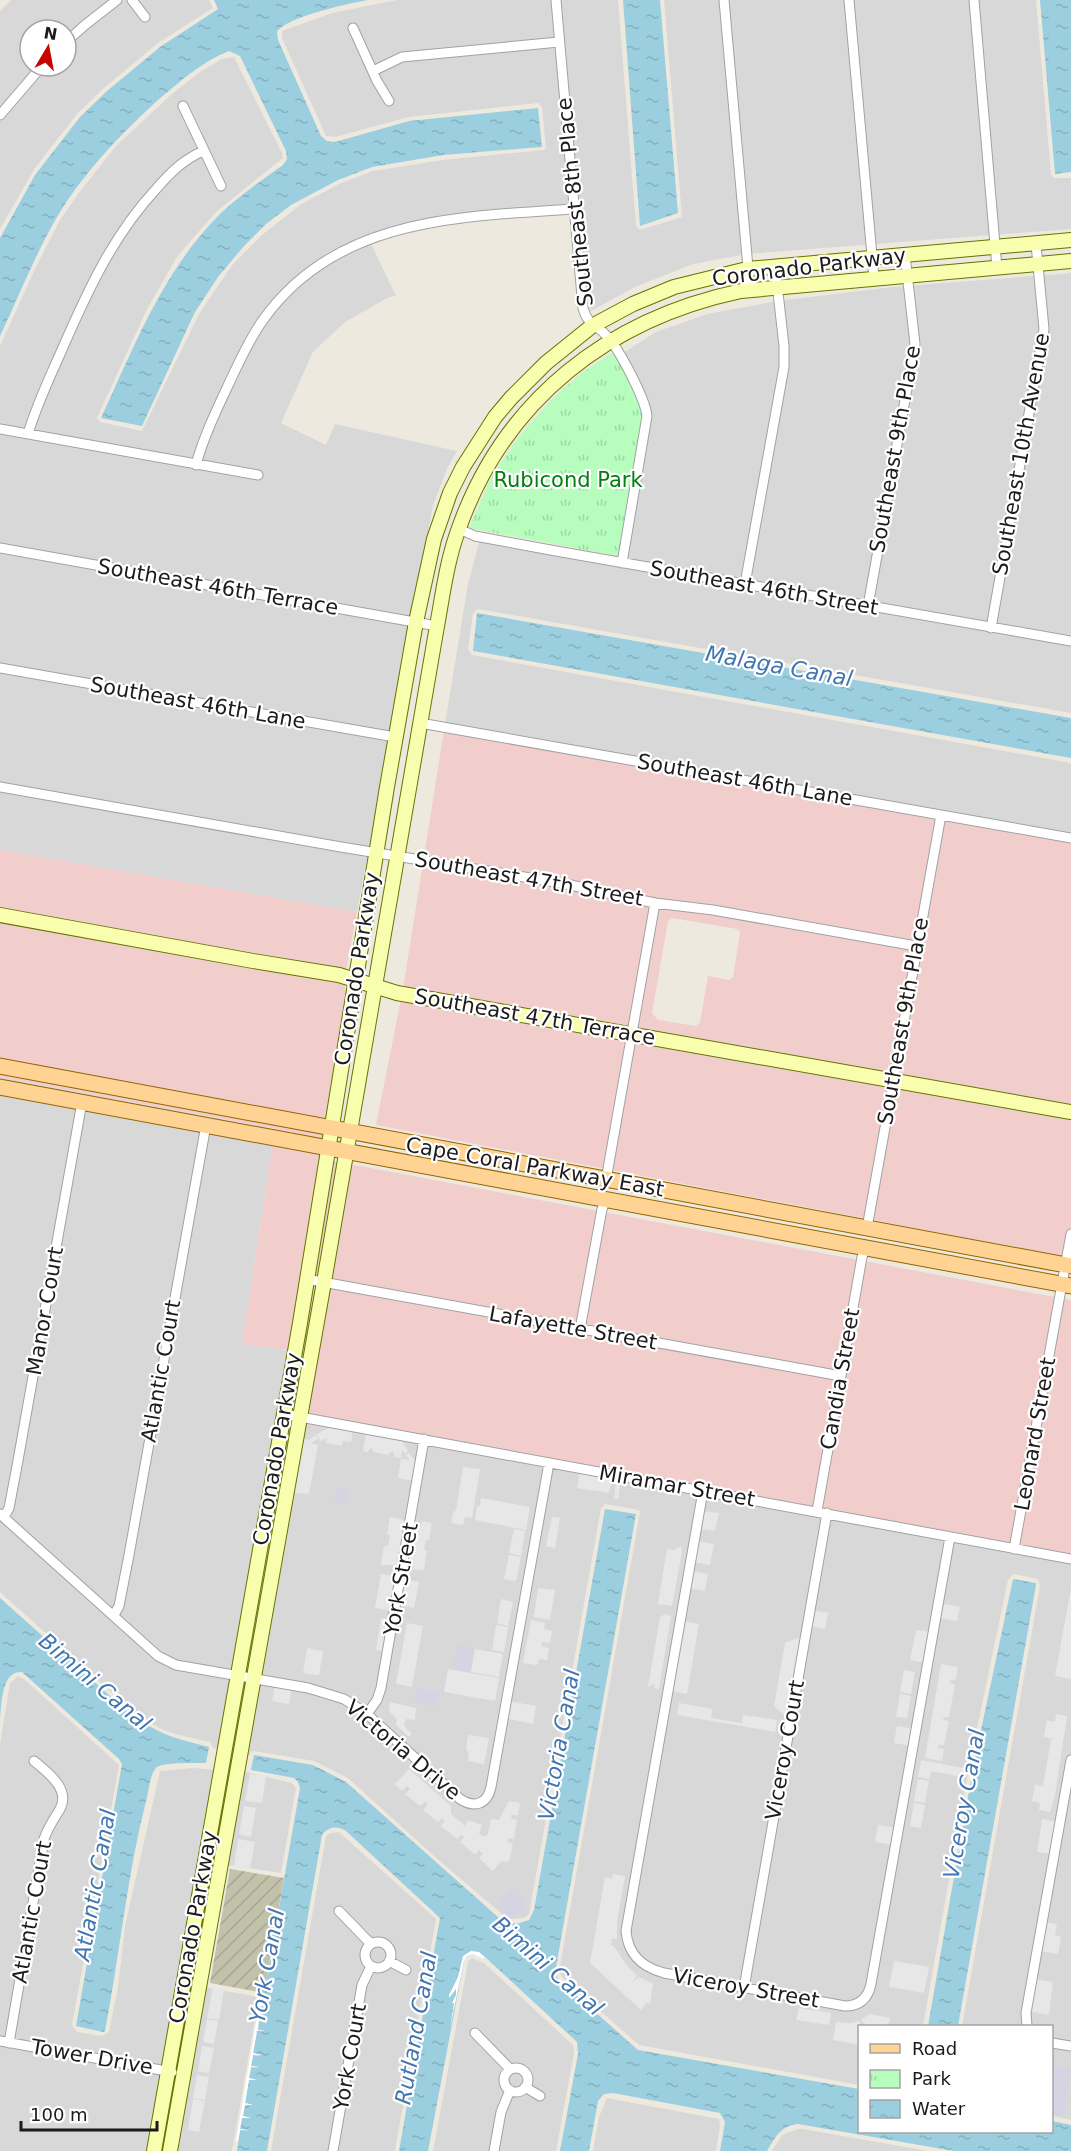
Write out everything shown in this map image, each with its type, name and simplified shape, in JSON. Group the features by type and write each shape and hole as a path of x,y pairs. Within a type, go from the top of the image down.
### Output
{"main road":[{"name":"Cape Coral Parkway East","path":"0,1066 1068,1266"},
{"name":"Cape Coral Parkway East","path":"0,1087 1066,1286"},
{"path":"503,1180 522,1175 594,1186 606,1180"},
{"path":"606,1200 614,1193 627,1191 684,1201 706,1198"},
{"path":"768,1230 783,1225 856,1236 867,1228"},
{"path":"866,1248 872,1242 885,1240 943,1250 965,1246"}],"street":[{"path":"78,31 117,0"},
{"path":"132,0 145,17"},
{"name":"Southeast 8th Place","path":"555,0 583,308 592,326 603,332 610,340 642,394 646,406 647,416 622,563"},
{"path":"724,0 750,290"},
{"path":"849,0 874,278"},
{"path":"974,0 998,268"},
{"path":"353,28 389,101"},
{"path":"373,71 402,57 559,42"},
{"path":"0,115 32,78"},
{"path":"183,106 220,186"},
{"path":"27,434 87,292 111,248 146,199 173,170 180,163 203,152"},
{"path":"196,465 220,403 262,321 284,296 316,268 353,246 397,229 462,219 573,209"},
{"name":"Coronado Parkway","path":"154,2151 284,1414 416,622 428,559 450,493 471,452 495,417 534,374 592,326 674,287 747,269 1071,240"},
{"name":"Southeast 10th Avenue","path":"992,627 1044,329 1036,244"},
{"name":"Southeast 9th Place","path":"868,606 915,344 905,255"},
{"name":"Coronado Parkway","path":"170,2151 324,1282 448,563 459,529 483,474 512,429 570,369 610,340 672,310 708,298 750,290 1071,261"},
{"path":"745,584 784,367 784,346 775,266"},
{"path":"0,429 258,476"},
{"name":"Southeast 46th Street","path":"459,529 475,536 622,563 1071,641"},
{"name":"Southeast 46th Terrace","path":"0,548 437,626"},
{"name":"Southeast 46th Lane","path":"0,668 396,737"},
{"name":"Southeast 46th Lane","path":"420,723 1071,838"},
{"path":"396,737 400,738 408,748 404,777 409,787"},
{"name":"Southeast 47th Street","path":"0,787 561,883 656,903 713,910 916,946"},
{"name":"Southeast 9th Place","path":"867,1228 940,815"},
{"path":"606,1180 656,903"},
{"name":"Southeast 47th Terrace","path":"0,915 339,975 397,993 1071,1112"},
{"name":"Manor Court","path":"2,1516 9,1508 82,1102"},
{"name":"Atlantic Court","path":"114,1615 119,1606 127,1565 206,1125"},
{"path":"580,1329 602,1209 606,1200"},
{"name":"Leonard Street","path":"1014,1549 1066,1286 1071,1234"},
{"name":"Candia Street","path":"817,1511 862,1257 866,1248"},
{"name":"Lafayette Street","path":"306,1279 841,1376"},
{"name":"Miramar Street","path":"284,1414 1071,1559"},
{"name":"York Street","path":"367,1714 377,1700 381,1688 424,1439"},
{"name":"Victoria Drive","path":"2,1516 150,1650 167,1661 176,1665 308,1688 335,1695 367,1714 460,1799 474,1804 483,1802 491,1787 549,1463"},
{"name":"Viceroy Street","path":"703,1491 627,1922 627,1937 629,1948 636,1959 650,1969 744,1988 850,2006 860,2003 868,1994 950,1537"},
{"name":"Viceroy Court","path":"744,1988 827,1513"},
{"path":"1027,2025 1026,2013 1071,1760"},
{"name":"Atlantic Court","path":"5,2042 44,1839 50,1822 59,1811 62,1801 62,1794 57,1783 34,1761"},
{"path":"201,1882 217,1885"},
{"path":"339,1911 371,1944 381,1943 388,1947 391,1954 389,1961 379,1967 371,1966"},
{"name":"York Court","path":"333,2151 362,1985 371,1966 365,1956 371,1944"},
{"path":"389,1961 406,1970"},
{"path":"475,2033 510,2069"},
{"name":"Tower Drive","path":"5,2042 183,2074"},
{"path":"1053,2043 1071,2046"},
{"path":"516,2068 524,2071 528,2078 525,2088 516,2092 506,2086 504,2078 510,2069 516,2068"},
{"path":"525,2088 540,2096"},
{"path":"494,2151 501,2112 510,2090"}],"shaded area":[{"path":"11,0 209,0 213,8 158,43 77,114 35,168 0,229 0,11"},
{"path":"397,0 618,0 636,226 640,230 682,217 664,0 1036,0 1051,174 1054,178 1071,178 1071,229 747,254 693,264 635,287 591,311 587,300 577,210 459,220 370,242 396,296 389,297 345,322 313,352 281,423 326,445 335,424 457,451 447,469 433,505 357,912 0,850 0,346 36,267 60,220 116,146 173,93 200,72 222,59 234,57 283,158 217,211 177,257 147,309 97,418 100,422 142,431 199,314 222,280 234,263 262,235 300,205 339,184 373,171 443,160 544,150 546,148 542,107 538,103 409,117 335,137 326,136 282,38 282,31 332,13"},
{"path":"1071,273 1071,713 478,609 473,613 468,649 472,655 1071,763 1071,839 445,724 468,584 481,535 622,562 651,415 650,404 623,353 656,332 707,314 777,301 893,287"},
{"path":"445,724 1071,839 1071,1107 403,989","holes":["672,918 737,929 740,932 733,977 729,980 708,976 700,1022 696,1026 658,1020 652,1013 668,921"]},
{"path":"0,850 357,912 346,971 0,910"},
{"path":"0,921 344,982 347,999 327,1122 0,1060"},
{"path":"401,999 1071,1117 1071,1258 376,1125"},
{"path":"0,1071 325,1133 324,1142 274,1132 275,1129 0,1077"},
{"path":"0,1077 275,1129 274,1132 0,1081"},
{"path":"0,1092 273,1143 242,1344 290,1350 220,1750 213,1748 210,1742 175,1734 145,1720 0,1592"},
{"path":"273,1143 322,1152 290,1350 242,1344"},
{"path":"331,1161 340,1162 306,1352 299,1351"},
{"path":"349,1164 1071,1300 1071,1560 303,1424"},
{"path":"299,1351 306,1352 235,1753 229,1751"},
{"path":"303,1424 1071,1560 1071,2120 1053,2116 1053,2025 962,2025 1040,1586 1038,1579 1013,1574 1008,1580 969,1767 923,2025 858,2025 858,2085 639,2045 564,1979 559,1972 640,1512 638,1510 605,1504 601,1508 529,1914 524,1918 510,1919 502,1914 348,1778 314,1761 254,1751 249,1756 245,1755"},
{"path":"331,1427 353,1431 351,1442 343,1441 342,1446 326,1443 327,1438 320,1441 317,1434"},
{"path":"366,1433 401,1440 408,1451 405,1454 402,1450 401,1458 394,1457 394,1452 390,1452 389,1455 373,1452 370,1448 368,1452 363,1451"},
{"path":"316,1435 318,1439 311,1443 318,1445 309,1494 288,1492 298,1437 309,1440"},
{"path":"409,1453 417,1463 414,1481 398,1478 401,1459 409,1460 406,1455"},
{"path":"463,1467 480,1469 472,1518 465,1517 463,1525 451,1523 456,1510"},
{"path":"580,1471 621,1478 618,1499 614,1499 616,1482 611,1482 609,1493 577,1488"},
{"path":"337,1487 351,1490 347,1506 334,1503"},
{"path":"481,1498 530,1507 526,1530 475,1520"},
{"path":"703,1511 719,1513 715,1531 699,1529"},
{"path":"390,1517 409,1521 401,1565 381,1565 384,1546 388,1546"},
{"path":"552,1517 560,1518 555,1548 546,1546"},
{"path":"422,1521 432,1523 429,1540 426,1540 424,1550 427,1551 424,1570 413,1569 414,1561 406,1560 412,1525 421,1527"},
{"path":"514,1529 525,1531 521,1556 509,1553"},
{"path":"697,1541 714,1544 710,1565 693,1562"},
{"path":"681,1546 682,1552 672,1606 658,1604 667,1549 674,1550"},
{"path":"509,1555 521,1557 516,1581 504,1579"},
{"path":"692,1571 708,1574 705,1591 689,1588"},
{"path":"381,1574 399,1577 392,1611 375,1608"},
{"path":"403,1579 419,1582 414,1608 398,1605"},
{"path":"538,1588 555,1590 550,1620 534,1617"},
{"path":"1071,1588 1071,1679 1055,1676"},
{"path":"501,1599 513,1602 508,1626 497,1623"},
{"path":"940,1603 960,1607 957,1621 938,1618"},
{"path":"812,1610 828,1613 825,1629 809,1626"},
{"path":"665,1614 671,1616 659,1689 654,1688 655,1683 648,1687 660,1617"},
{"path":"381,1618 391,1620 385,1651 376,1650"},
{"path":"531,1620 545,1623 544,1629 552,1631 550,1643 542,1642 541,1646 549,1648 547,1660 539,1659 537,1665 523,1663"},
{"path":"683,1621 699,1624 687,1694 671,1691"},
{"path":"407,1623 423,1626 412,1687 396,1684"},
{"path":"496,1625 508,1627 504,1652 492,1650"},
{"path":"916,1630 931,1632 925,1663 910,1660"},
{"path":"803,1638 788,1718 774,1706 785,1643"},
{"path":"457,1645 474,1648 470,1672 452,1669"},
{"path":"307,1648 323,1651 319,1675 303,1673"},
{"path":"475,1649 503,1654 499,1677 471,1672"},
{"path":"941,1664 958,1667 956,1680 950,1680 950,1683 955,1684 949,1717 944,1717 943,1720 949,1721 944,1745 938,1745 938,1748 944,1749 942,1761 925,1758"},
{"path":"448,1669 499,1678 495,1701 444,1692"},
{"path":"904,1670 915,1672 911,1694 900,1692"},
{"path":"18,1676 119,1765 72,2025 77,2032 102,2036 109,2032 118,1987 125,1926 160,1771 193,1768 216,1770 149,2151 0,2151 0,1744 10,1683"},
{"path":"275,1685 292,1688 289,1704 272,1701"},
{"path":"417,1688 439,1692 437,1706 414,1702"},
{"path":"900,1694 911,1696 907,1718 896,1717"},
{"path":"508,1701 536,1706 533,1724 505,1718"},
{"path":"390,1702 416,1708 415,1720 406,1719 404,1723 412,1734 409,1737 396,1725 397,1719 389,1711"},
{"path":"679,1703 712,1709 711,1718 742,1723 743,1715 777,1720 775,1732 677,1715"},
{"path":"1056,1714 1067,1716 1055,1795 1050,1812 1039,1810 1040,1803 1032,1801 1035,1785 1045,1786 1043,1785 1051,1740 1054,1739 1044,1737 1047,1720 1055,1722"},
{"path":"897,1726 914,1729 911,1746 894,1743"},
{"path":"468,1735 489,1738 484,1764 468,1761 469,1753 466,1749"},
{"path":"921,1760 964,1768 962,1777 931,1771 929,1779 918,1777"},
{"path":"409,1769 451,1806 451,1814 465,1826 468,1820 482,1825 479,1833 482,1836 488,1833 491,1819 499,1820 509,1801 520,1803 518,1815 512,1815 511,1819 517,1820 514,1839 508,1838 507,1842 513,1844 509,1862 501,1861 493,1871 479,1858 483,1854 479,1850 475,1855 460,1842 464,1837 461,1835 457,1839 441,1826 445,1821 442,1818 438,1822 423,1810 428,1804 425,1802 420,1806 405,1794 410,1789 407,1786 402,1791 395,1784"},
{"path":"242,1771 292,1783 296,1788 281,1873 231,1865 227,1867 206,1986 259,1997 232,2151 175,2151"},
{"path":"250,1774 266,1776 262,1803 245,1801"},
{"path":"918,1779 929,1781 925,1803 914,1801"},
{"path":"914,1803 925,1805 921,1828 910,1826"},
{"path":"244,1806 256,1808 251,1837 239,1834"},
{"path":"1042,1819 1058,1822 1052,1854 1037,1852"},
{"path":"878,1825 897,1828 894,1845 875,1842"},
{"path":"339,1832 436,1919 395,2151 271,2151 326,1836"},
{"path":"238,1839 255,1842 250,1869 234,1866"},
{"path":"230,1869 284,1878 264,1993 210,1983"},
{"path":"613,1874 625,1876 617,1921 617,1939 612,1939 611,1945 637,1975 633,1982 639,1977 653,1984 650,2004 646,2003 641,2010 590,1963 605,1877 612,1879"},
{"path":"511,1890 528,1905 521,1914 511,1918 505,1915 498,1904"},
{"path":"1045,1922 1057,1924 1055,1935 1061,1937 1058,1954 1040,1951"},
{"path":"472,1958 484,1963 573,2045 574,2053 556,2151 433,2151 468,1962"},
{"path":"894,1961 929,1967 924,1993 889,1987"},
{"path":"1035,1979 1053,1982 1049,2015 1029,2011"},
{"path":"213,1987 224,1989 219,2020 207,2018"},
{"path":"799,2008 831,2013 829,2025 796,2020"},
{"path":"869,2014 890,2018 888,2025 865,2025 861,2020"},
{"path":"207,2019 218,2021 214,2044 203,2042"},
{"path":"859,2021 861,2025 858,2025 858,2045 833,2040 836,2022"},
{"path":"202,2046 214,2048 209,2073 198,2071"},
{"path":"1053,2065 1071,2069 1064,2116 1053,2114"},
{"path":"197,2075 209,2077 205,2100 193,2098"},
{"path":"607,2098 719,2119 716,2151 593,2151 599,2117"},
{"path":"193,2099 205,2101 199,2132 188,2130"},
{"path":"798,2129 928,2151 772,2151 782,2135"}],"green space":[{"name":"Rubicond Park","path":"616,350 646,406 623,557 469,528 494,472 521,434 552,399 583,372"}],"water":[{"path":"214,0 368,0 305,16 283,26 277,32 278,40 321,136 327,141 335,142 409,121 538,108 542,147 443,155 372,167 338,180 291,205 266,224 218,277 195,312 142,426 101,418 165,286 198,238 218,216 283,165 287,159 286,151 240,56 229,51 192,72 158,100 103,155 68,200 49,231 0,336 0,238 35,175 80,117 160,47 218,9"},
{"path":"623,0 660,0 678,213 640,226"},
{"path":"1040,0 1071,0 1071,172 1055,174"},
{"path":"477,613 1071,718 1071,758 473,651"},
{"name":"Bimini Canal","path":"605,1509 636,1514 556,1967 555,1974 558,1979 638,2050 858,2089 858,2133 1053,2133 1053,2121 1071,2125 1071,2151 954,2151 798,2124 783,2130 767,2151 720,2151 725,2122 720,2113 613,2093 604,2094 598,2101 589,2151 560,2151 578,2054 577,2042 485,1957 483,1959 473,1954 467,1956 464,1961 428,2151 399,2151 440,1918 346,1831 336,1828 322,1835 267,2151 237,2151 240,2130 249,2131 240,2129 242,2117 251,2118 242,2116 245,2105 253,2105 245,2103 249,2079 257,2080 249,2078 251,2067 259,2068 251,2066 253,2055 261,2056 253,2053 257,2031 265,2032 257,2030 259,2018 268,2019 260,2017 261,2006 270,2007 262,2005 300,1788 294,1778 251,1770 254,1755 313,1765 346,1782 499,1918 516,1924 529,1920 534,1910"},
{"path":"1013,1579 1036,1583 958,2025 928,2025 973,1768"},
{"path":"0,1598 128,1712 166,1734 209,1747 206,1763 161,1765 151,1777 134,1855 103,2032 76,2026 122,1764 22,1672 15,1673 6,1682 0,1718"}],"pier":[{"path":"471,1951 479,1952 485,1957 483,1959 473,1954 467,1956 464,1961 450,2028 454,2003 452,2003 456,1989 449,1998 449,1995 458,1977 463,1956"},
{"path":"261,1993 264,1993 262,2005 270,2006 261,2006 260,2017 268,2019 259,2019 258,2030 266,2031 257,2031 253,2053 262,2055 253,2055 251,2066 260,2067 251,2067 249,2078 257,2080 249,2080 245,2103 253,2105 245,2105 243,2116 251,2118 242,2118 240,2129 249,2130 240,2130 238,2141 236,2141"}],"water label":[{"name":"Malaga Canal","path":"779,666"},
{"name":"Victoria Canal","path":"559,1745"},
{"name":"Viceroy Canal","path":"964,1804"},
{"name":"Atlantic Canal","path":"95,1885"},
{"name":"York Canal","path":"267,1966"},
{"name":"Rutland Canal","path":"416,2028"}]}
